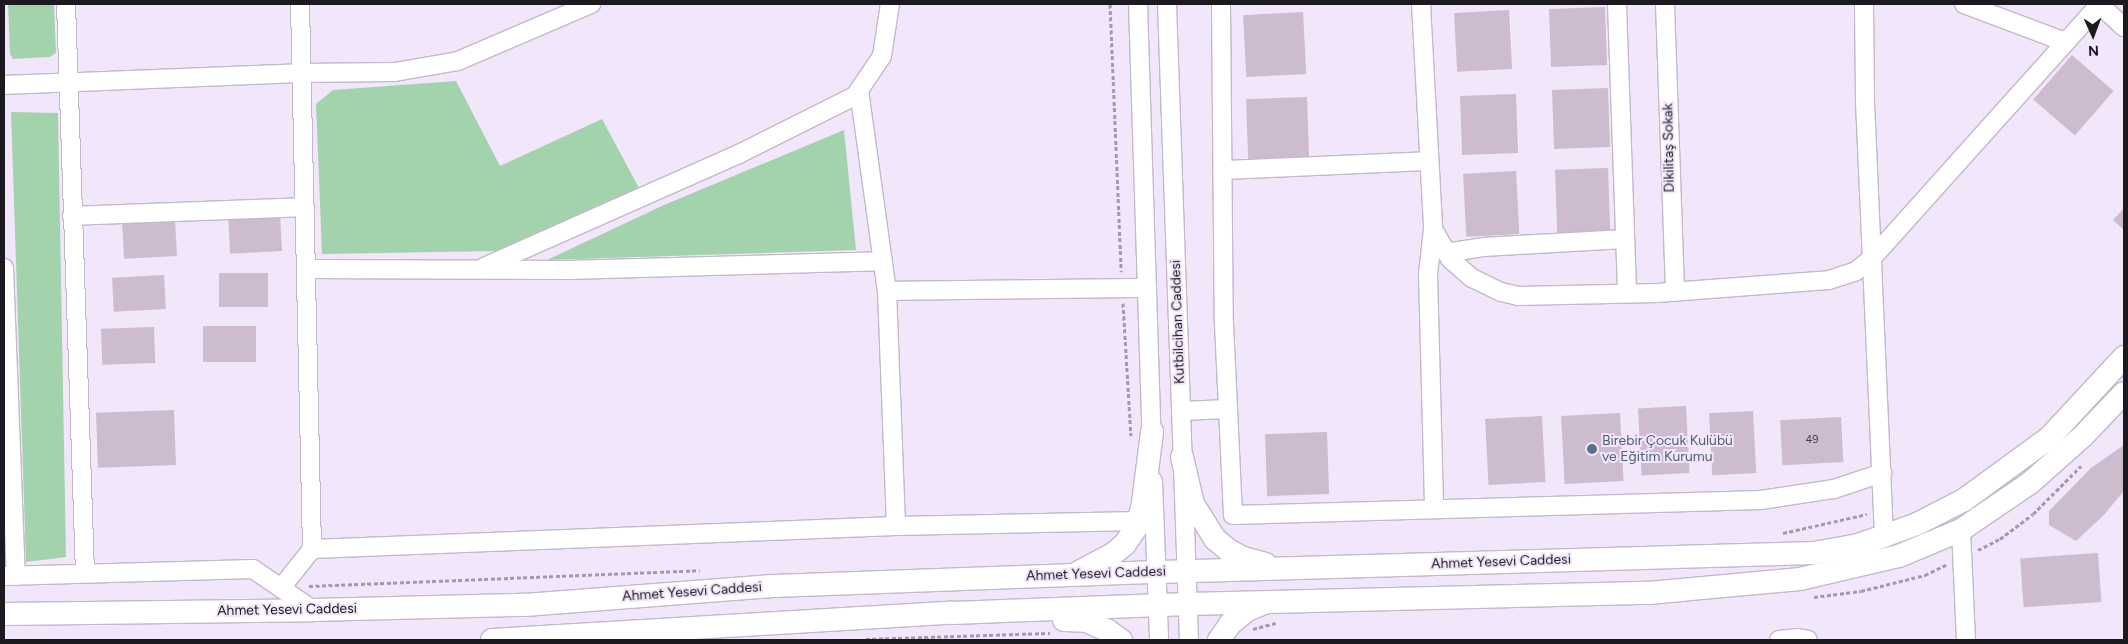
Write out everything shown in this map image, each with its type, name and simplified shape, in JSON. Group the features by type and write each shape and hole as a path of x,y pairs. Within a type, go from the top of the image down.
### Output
{"main road":[{"name":"Ahmet Yesevi Caddesi","path":"4,614 525,605 772,586 1186,571 1814,553 1858,545 1884,536 1917,524 1964,500 2050,437 2124,357"},
{"path":"492,640 953,613 1267,601 1649,593 1800,579 1900,556 1961,530 2030,483 2083,436 2124,393"},
{"path":"1072,575 1113,554 1125,544 1138,522 1143,503 1152,432"},
{"path":"1182,457 1193,504 1215,539 1228,550 1243,558 1283,569"},
{"path":"1219,640 1230,624 1247,610 1267,601"},
{"path":"953,613 1087,621 1108,631 1121,640"}],"street":[{"path":"66,4 85,573"},
{"path":"281,588 312,549 306,207 300,73 300,4"},
{"path":"4,85 300,73 395,72 458,62 590,4"},
{"path":"478,270 739,154 855,96 882,56 890,4"},
{"path":"1138,4 1159,640"},
{"name":"Kutbilcihan Caddesi","path":"1167,4 1189,640"},
{"path":"1221,4 1224,324 1232,515 1761,500 1834,489 1882,473"},
{"path":"1421,4 1432,230 1428,274 1434,508"},
{"path":"1617,4 1627,293"},
{"name":"Dikilitaş Sokak","path":"1665,4 1675,292"},
{"path":"1864,4 1865,101 1884,536"},
{"path":"1964,4 2066,42"},
{"path":"1432,230 1450,259 1472,278 1501,292 1518,296 1675,292 1829,280 1856,271 1873,257 2099,4 2124,27"},
{"path":"858,90 887,291 896,526"},
{"path":"1223,170 1429,161"},
{"path":"72,216 306,207"},
{"path":"1446,253 1483,247 1625,239"},
{"path":"307,269 568,270 882,260"},
{"path":"4,268 10,576 253,569 313,610"},
{"path":"887,291 1147,288"},
{"path":"1181,411 1228,408"},
{"path":"312,549 896,526 1138,522"},
{"path":"1961,530 1966,640"},
{"path":"1779,640 1798,638 1808,640"}],"path":[{"path":"281,588 703,570"}],"green space":[{"path":"8,4 54,4 56,53 50,57 13,59 10,54"},
{"path":"456,81 500,166 602,119 639,188 498,251 322,254 316,104 333,90"},
{"path":"11,112 58,113 66,557 26,562"},
{"path":"844,130 856,250 547,260 664,205"}],"building":[{"path":"1605,7 1607,65 1551,67 1549,9"},
{"path":"1509,10 1512,69 1457,72 1454,13"},
{"path":"1303,12 1306,74 1246,77 1243,15"},
{"path":"2072,55 2114,91 2075,136 2033,100"},
{"path":"1608,88 1610,147 1554,149 1552,90"},
{"path":"1516,94 1518,153 1462,155 1460,96"},
{"path":"1307,97 1309,160 1248,162 1246,99"},
{"path":"1608,168 1610,231 1557,233 1555,170"},
{"path":"1516,171 1519,234 1466,237 1463,174"},
{"path":"2124,208 2124,230 2113,220"},
{"path":"280,213 282,251 230,254 228,216"},
{"path":"175,219 177,256 124,259 122,222"},
{"path":"219,273 268,273 268,307 219,307"},
{"path":"164,275 166,309 114,312 112,278"},
{"path":"203,326 256,326 256,362 203,362"},
{"path":"154,327 155,363 102,365 101,329"},
{"path":"1686,406 1690,473 1642,475 1638,409"},
{"path":"174,410 176,465 98,468 96,413"},
{"path":"1753,411 1756,473 1712,475 1709,413"},
{"name":"Birebir Çocuk Kulübü ve Eğitim Kurumu","path":"1620,413 1624,481 1565,484 1561,416"},
{"path":"1542,416 1545,482 1489,485 1485,419"},
{"path":"1841,417 1843,462 1782,465 1780,420"},
{"path":"1327,432 1329,494 1267,496 1265,434"},
{"path":"2124,445 2124,491 2103,516 2076,541 2049,525 2049,511 2091,468"},
{"path":"2098,553 2101,602 2024,607 2020,558"}],"place":[{"name":"Birebir Çocuk Kulübü ve Eğitim Kurumu","path":"1592,449"}]}
